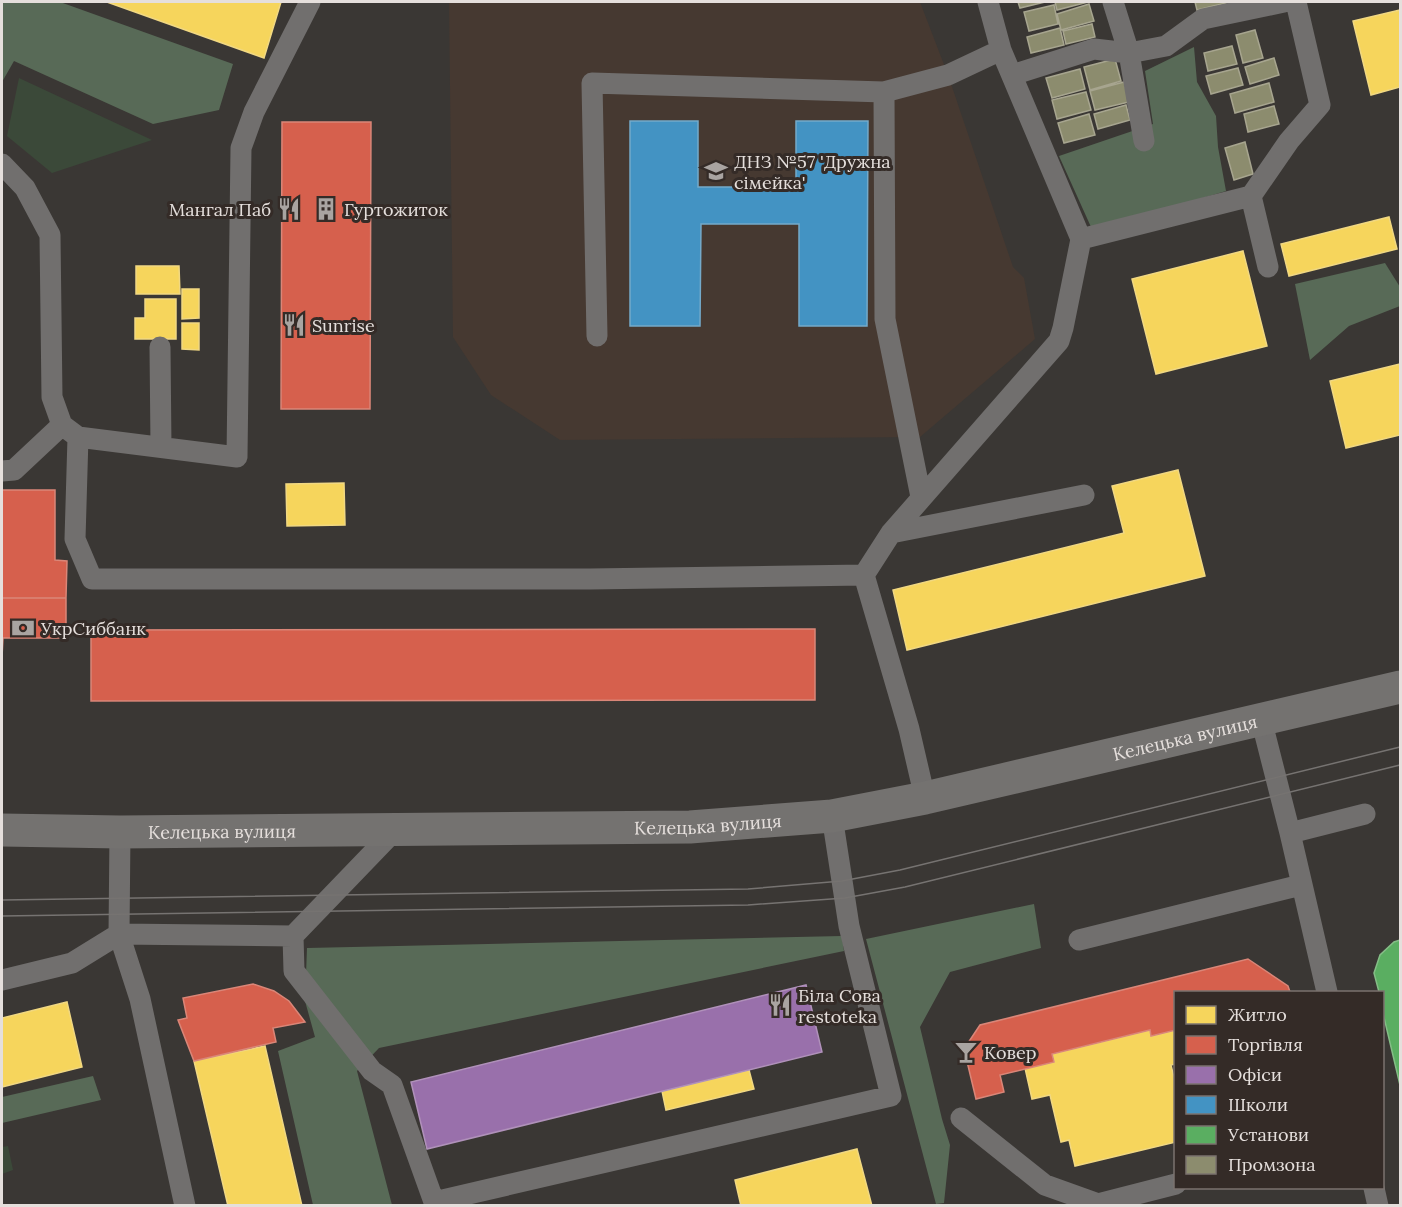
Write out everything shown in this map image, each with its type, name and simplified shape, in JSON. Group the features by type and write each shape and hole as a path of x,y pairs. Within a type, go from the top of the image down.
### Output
{"main road":[{"name":"Келецька вулиця","path":"2,830 120,832 690,826 832,816 925,798 1401,687"}],"lane":[{"path":"2,471 14,470 70,431 160,447 237,457 241,148 254,111 310,2"},
{"path":"925,798 909,729 864,575 891,533 921,497 1059,341 1081,239 1001,50 988,2"},
{"path":"1113,2 1129,53 1144,141"},
{"path":"1012,75 1094,49 1129,53 1166,46 1203,19 1284,2"},
{"path":"1081,239 1251,196 1289,141 1320,105 1296,2"},
{"path":"597,336 592,83 884,92 948,75 1001,50"},
{"path":"884,92 885,319 921,497"},
{"path":"2,164 25,188 50,235 52,397 70,431 75,539 93,579 590,579 864,575"},
{"path":"1251,196 1268,267"},
{"path":"160,347 160,447"},
{"path":"891,533 1084,495"},
{"path":"1261,719 1327,991"},
{"path":"1290,833 1365,814"},
{"path":"396,829 293,936 294,971 372,1071 392,1085 434,1202 891,1096 849,926 832,816"},
{"path":"120,832 119,934 140,999 185,1206"},
{"path":"1078,940 1301,885"},
{"path":"2,980 72,963 119,934 293,936"},
{"path":"961,1118 1045,1185 1098,1204 1174,1185"},
{"path":"1374,1189 1378,1206"}],"shaded area":[{"name":"ДНЗ №57 'Дружна сімейка'","path":"449,2 920,2 948,75 1013,267 1024,278 1035,339 920,437 560,440 491,395 453,337"}],"green space":[{"path":"2,2 60,2 233,64 219,110 153,124 14,61 2,82"},
{"path":"1194,47 1197,82 1216,116 1218,147 1226,191 1122,222 1091,227 1059,156 1153,124 1145,71"},
{"path":"19,78 152,140 52,173 7,136"},
{"path":"1385,263 1400,287 1400,306 1349,326 1310,360 1295,284"},
{"path":"1034,904 1041,948 950,972 920,1027 950,1145 944,1203 936,1204 866,939"},
{"path":"842,936 844,951 379,1048 357,1071 392,1205 313,1205 278,1051 315,1037 305,1001 307,948"},
{"path":"93,1076 101,1100 2,1123 2,1097"},
{"path":"8,1146 13,1170 2,1174 2,1147"}],"building: Житло":[{"path":"107,2 281,2 264,58"},
{"path":"1400,10 1400,87 1371,95 1353,21"},
{"path":"1389,217 1397,249 1289,276 1281,244"},
{"path":"1243,251 1267,346 1156,374 1132,279"},
{"path":"136,266 179,266 180,294 136,294"},
{"path":"182,289 199,289 199,318 182,319"},
{"path":"145,299 176,299 176,339 135,339 135,318 145,318"},
{"path":"182,323 199,323 199,350 182,349"},
{"path":"1400,364 1400,435 1346,448 1330,381"},
{"path":"1178,470 1205,576 907,650 893,590 1124,533 1112,486"},
{"path":"344,483 345,525 287,526 286,484"},
{"path":"67,1002 82,1067 2,1087 2,1018"},
{"path":"1150,1030 1151,1036 1174,1030 1174,1064 1171,1065 1174,1078 1174,1142 1075,1166 1069,1140 1061,1142 1050,1095 1032,1099 1025,1068 1054,1062 1052,1054"},
{"path":"265,1046 302,1206 228,1206 194,1061"},
{"path":"749,1070 754,1089 666,1110 662,1091"},
{"path":"857,1149 872,1206 741,1206 735,1180"}],"building: Торгівля":[{"name":"Гуртожиток","path":"282,122 371,122 370,409 281,409"},
{"path":"2,490 55,490 55,560 67,561 66,598 2,598"},
{"path":"2,598 66,598 66,638 3,638 2,657"},
{"path":"815,629 815,700 91,701 91,630"},
{"path":"1248,959 1288,986 1290,991 1174,991 1174,1030 1151,1036 1150,1030 1052,1054 1054,1062 1000,1075 1004,1092 976,1099 964,1049 980,1025"},
{"path":"253,984 274,991 289,1001 305,1022 273,1028 276,1042 194,1061 178,1020 187,1018 183,998"}],"building: Офіси":[{"path":"806,985 822,1052 427,1149 411,1082"}],"building: Школи":[{"path":"630,121 698,121 698,187 796,187 796,121 868,121 867,326 799,326 799,224 701,224 700,326 630,326"}],"building: Установи":[{"path":"1400,940 1400,1085 1384,1017 1384,991 1379,991 1374,973 1380,955 1394,942"}],"building: Промзона":[{"path":"1018,2 1045,2 1020,8"},
{"path":"1055,2 1088,2 1057,10"},
{"path":"1195,2 1230,2 1197,10"},
{"path":"1089,4 1094,21 1061,30 1057,14"},
{"path":"1054,5 1058,24 1029,31 1024,12"},
{"path":"1092,24 1095,37 1066,44 1063,31"},
{"path":"1060,28 1064,45 1031,53 1027,37"},
{"path":"1255,30 1263,58 1243,63 1236,35"},
{"path":"1232,46 1237,64 1208,71 1204,53"},
{"path":"1274,58 1279,75 1250,84 1245,67"},
{"path":"1115,59 1121,81 1090,90 1084,67"},
{"path":"1238,68 1243,85 1211,94 1206,76"},
{"path":"1080,69 1085,89 1052,98 1046,78"},
{"path":"1124,82 1129,102 1095,110 1090,91"},
{"path":"1269,83 1274,102 1235,113 1230,94"},
{"path":"1086,92 1091,110 1057,119 1052,100"},
{"path":"1126,105 1130,120 1098,129 1094,114"},
{"path":"1274,106 1279,124 1248,132 1244,114"},
{"path":"1089,114 1095,135 1064,143 1058,123"},
{"path":"1245,142 1253,174 1234,180 1225,148"}],"tram line":[{"path":"2,900 748,889 842,881 900,870 1400,747"},
{"path":"2,916 748,905 845,898 905,887 1400,765"}],"place":[{"name":"ДНЗ №57 'Дружна сімейка'","path":"716,171"},
{"name":"Мангал Паб","path":"289,209"},
{"name":"Гуртожиток","path":"326,209"},
{"name":"Sunrise","path":"294,325"},
{"name":"УкрСиббанк","path":"23,628"},
{"name":"Біла Сова restoteka","path":"780,1005"},
{"name":"Ковер","path":"966,1052"}]}
